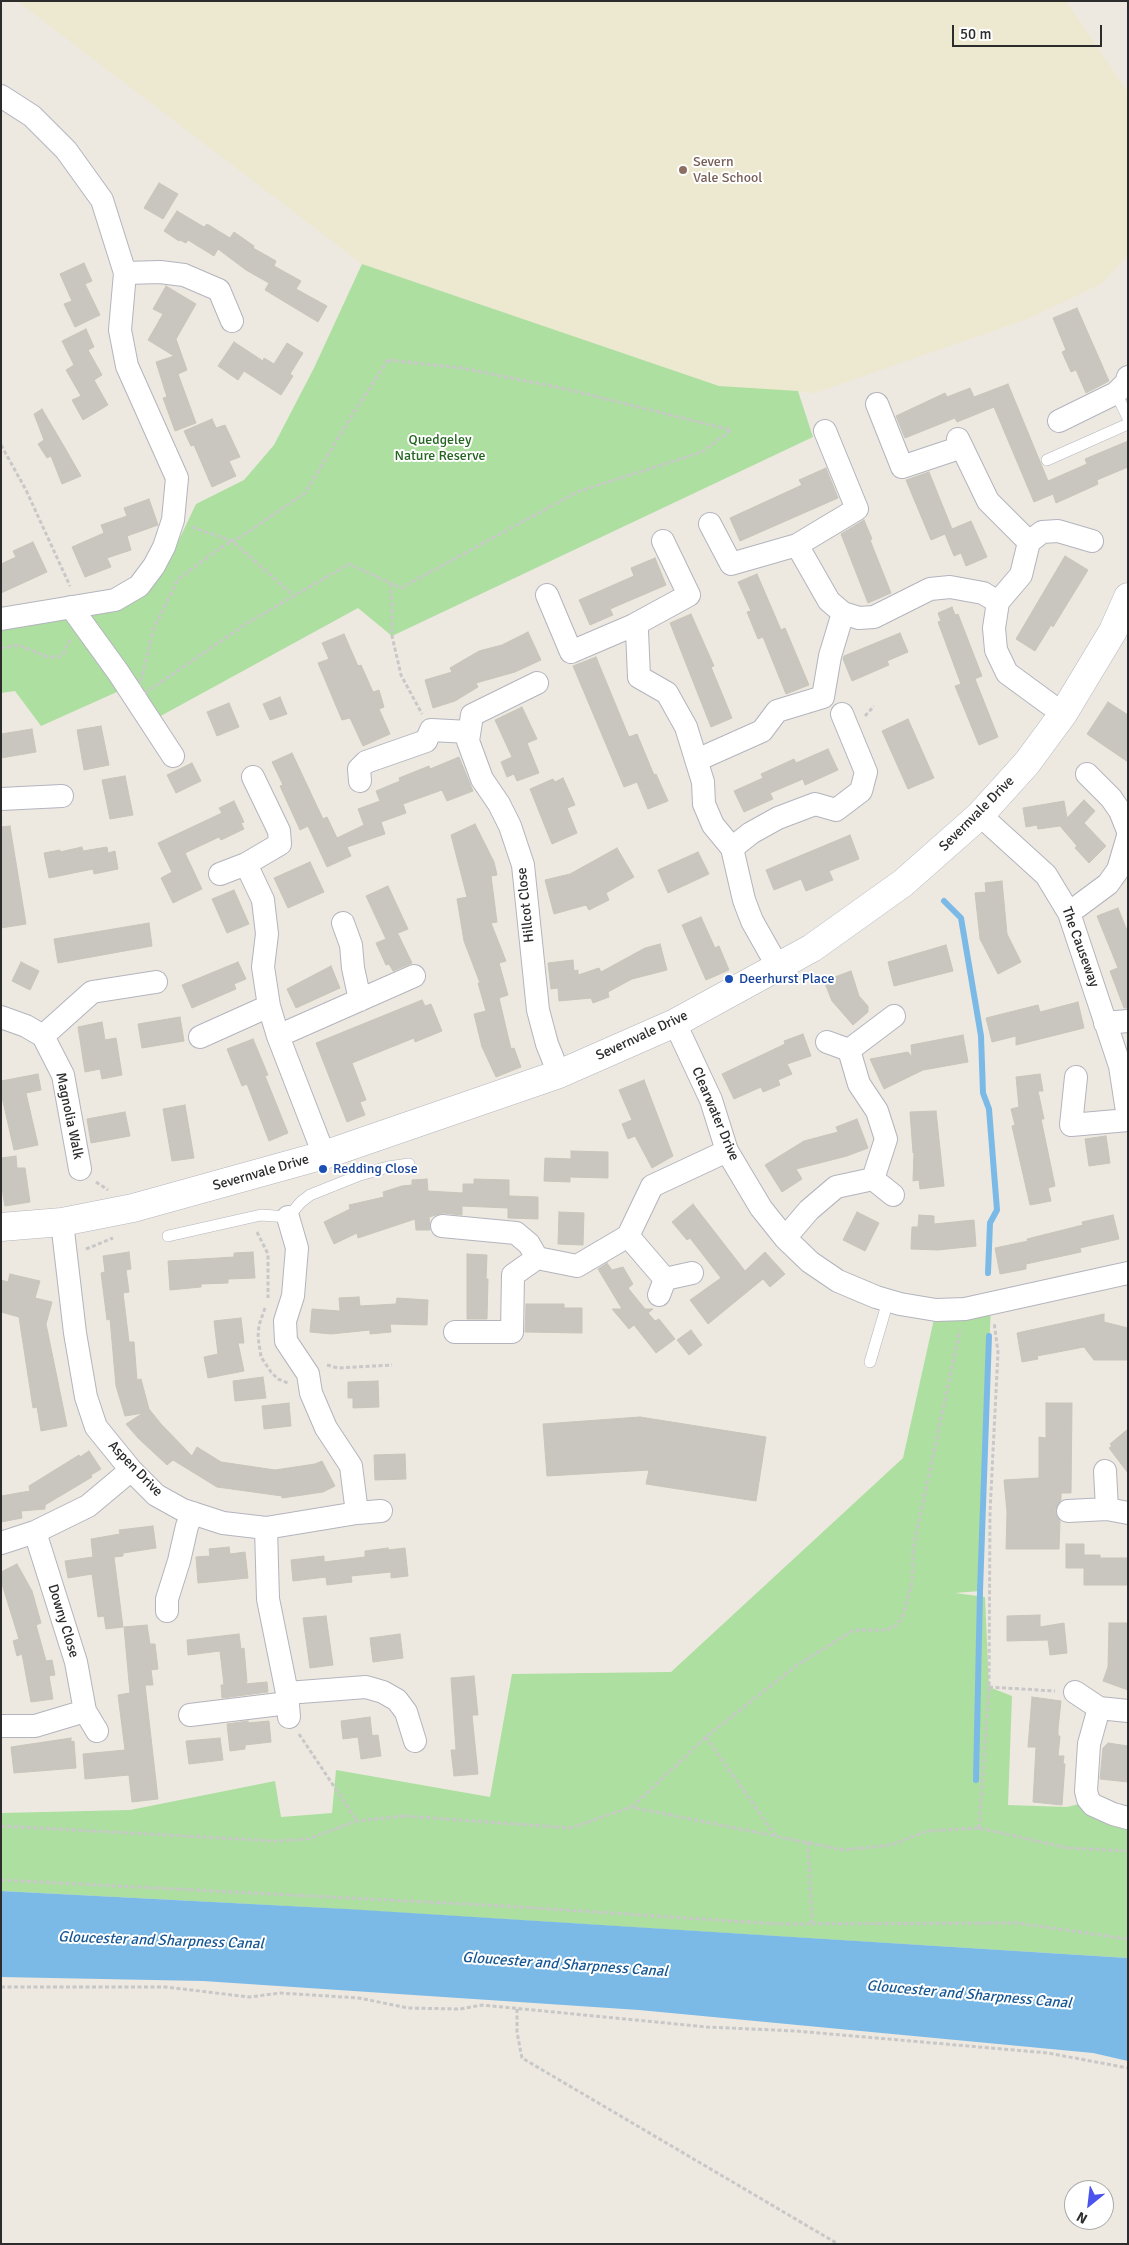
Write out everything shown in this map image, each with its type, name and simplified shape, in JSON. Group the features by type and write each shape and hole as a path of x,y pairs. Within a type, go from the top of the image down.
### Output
{"street":[{"path":"1,96 32,116 66,150 102,200 126,273 120,330 127,366 177,478 173,520 164,547 154,566 139,586 115,600 1,619"},
{"path":"126,273 160,272 184,275 219,290 232,321"},
{"path":"1059,421 1122,385"},
{"path":"877,404 902,467 960,443 988,501 1029,542"},
{"path":"710,524 731,564 797,545 857,509 824,431"},
{"path":"1063,714 1007,673 996,650 994,628 998,602 1021,575 1029,542 1042,532 1058,531 1092,541"},
{"path":"547,595 571,652 635,628 689,595 664,540"},
{"path":"797,545 829,602 843,613 858,618 874,616 930,589 950,587 983,594 998,602"},
{"name":"Severnvale Drive","path":"1,1227 62,1222 153,1204 324,1155 559,1074 675,1023 812,948 903,884 980,815 1026,763 1063,714 1113,631 1128,597"},
{"path":"62,609 136,699 173,756"},
{"path":"697,760 762,731 777,711 823,697 830,656 843,613"},
{"path":"635,628 638,677 667,693 686,727 703,782 704,804 713,825 732,848 744,900 752,921 778,967"},
{"path":"360,781 359,769 366,762 426,741 431,730 471,724 537,683"},
{"path":"732,848 778,818 815,804 836,810 861,791 866,772 842,714"},
{"name":"Hillcot Close","path":"471,724 468,741 482,779 499,804 510,826 523,865 538,1010 547,1044 559,1074"},
{"path":"1087,774 1111,798 1120,811 1128,831"},
{"path":"220,874 246,864 280,844 279,831 253,777"},
{"path":"1,799 62,796"},
{"name":"The Causeway","path":"980,815 1046,875 1069,913 1120,1066 1128,1119 1071,1125 1076,1077"},
{"path":"1069,913 1108,884 1118,870 1128,836"},
{"path":"246,864 263,900 268,934 263,967 269,1006 278,1036 324,1155"},
{"path":"343,923 351,945 353,968 360,1000"},
{"path":"278,1036 414,976"},
{"path":"1,1017 26,1026 43,1036 92,992 156,982"},
{"path":"200,1037 269,1006"},
{"path":"849,1050 894,1016"},
{"path":"1105,1023 1128,1021"},
{"name":"Clearwater Drive","path":"675,1023 711,1100 727,1150 761,1208 785,1238 810,1262 838,1281 888,1301 936,1310 964,1309 991,1303"},
{"name":"Magnolia Walk","path":"43,1036 62,1075 80,1170"},
{"path":"827,1042 849,1050"},
{"path":"849,1050 859,1084 877,1111 886,1139 874,1179"},
{"path":"455,1332 512,1332 513,1276 537,1258 577,1266 628,1236 652,1186 727,1150"},
{"path":"874,1179 893,1195"},
{"path":"785,1238 809,1210 836,1187 874,1179"},
{"path":"288,1217 297,1248 292,1296 285,1322 286,1341 316,1369 311,1393 326,1428 351,1466 357,1513"},
{"name":"Aspen Drive","path":"62,1222 74,1333 86,1397 96,1428 131,1470 156,1495 193,1513 223,1523 266,1528 357,1513 381,1511"},
{"path":"442,1226 516,1233 529,1244 537,1258"},
{"path":"628,1236 662,1287 692,1273"},
{"path":"991,1303 1128,1273"},
{"path":"1,1543 35,1532 88,1506 131,1470"},
{"path":"1068,1511 1117,1511 1105,1471"},
{"path":"167,1612 167,1599 179,1561 187,1526 193,1513"},
{"path":"266,1528 268,1599 288,1705"},
{"name":"Downy Close","path":"35,1532 76,1662 85,1711 97,1731"},
{"path":"190,1715 288,1705 366,1687 383,1692 396,1700 406,1712 415,1741"},
{"path":"1075,1692 1100,1708 1128,1711"},
{"path":"1100,1708 1088,1744 1088,1799 1093,1805 1102,1810 1128,1818"},
{"path":"1,1726 35,1726 85,1711"}],"lane":[{"path":"1122,385 1128,418"},
{"path":"1047,460 1128,424"},
{"path":"168,1236 261,1214 288,1217 310,1195 360,1175 388,1167 409,1164"},
{"path":"870,1362 888,1301"}],"path":[{"path":"388,360 462,368 566,388 731,430 702,452 577,492 401,588 349,564 249,622 136,699 154,628 178,579 305,493 388,360"},
{"path":"1,445 26,490 71,588 62,609 71,638 64,653 58,657 48,657 18,645 1,648"},
{"path":"173,520 232,541 294,596"},
{"path":"391,583 392,636 401,675 431,730"},
{"path":"245,1219 260,1234 268,1254 270,1293 259,1325 261,1357 271,1372 284,1382 296,1384 316,1369 392,1365"},
{"path":"979,1828 989,1687 990,1512 998,1352 991,1303"},
{"path":"1,1826 276,1841 308,1838 357,1821 404,1816 428,1816 571,1828 632,1807 706,1737 797,1665 854,1630 887,1630 897,1625 904,1615 912,1583 913,1549 964,1309"},
{"path":"989,1687 1075,1692"},
{"path":"288,1705 357,1821"},
{"path":"706,1737 776,1835"},
{"path":"632,1807 844,1850 891,1845 927,1831 979,1828 1068,1848 1128,1851"},
{"path":"808,1842 812,1923"},
{"path":"1,1880 505,1906 778,1924 1017,1923 1128,1939"},
{"path":"1,1986 165,1987 250,1997 280,1993 359,1998 408,2008 460,2009 482,2005 707,2027 796,2031 1048,2053 1128,2068"},
{"path":"517,2009 517,2032 522,2058 838,2244"}],"shaded area":[{"name":"Severn Vale School","path":"17,1 1066,1 1128,92 1128,255 1101,284 1030,318 815,393 719,386 362,264"}],"green space":[{"name":"Quedgeley Nature Reserve","path":"362,264 719,386 798,391 813,437 392,636 358,608 157,718 89,616 167,565 196,504 244,480 274,445 314,368"},
{"path":"71,607 128,687 41,726 15,691 1,693 1,619"},
{"path":"991,1303 980,1591 955,1593 985,1597 989,1687 1012,1696 1008,1805 1067,1807 1079,1804 1128,1824 1128,1958 324,1908 1,1891 1,1813 130,1810 275,1781 281,1817 332,1813 336,1770 490,1797 512,1674 671,1672 903,1458 936,1310"}],"water":[{"name":"Gloucester and Sharpness Canal","path":"1,1891 347,1909 1128,1958 1128,2061 1093,2053 639,2010 203,1981 1,1977"}],"building":[{"path":"159,183 178,194 163,219 144,208"},
{"path":"177,211 204,227 207,224 230,238 234,232 254,246 253,248 276,261 274,266 301,281 296,289 327,306 318,322 265,290 269,283 246,270 218,249 214,256 188,240 186,243 179,241 164,231"},
{"path":"84,263 92,281 85,284 100,315 75,327 64,304 72,301 60,274"},
{"path":"166,286 196,304 176,339 187,370 178,374 196,423 175,431 163,398 167,397 156,362 174,356 148,340 163,314 153,309"},
{"path":"1077,308 1109,381 1086,393 1076,370 1071,372 1062,352 1066,350 1053,318"},
{"path":"86,329 94,347 88,350 102,375 94,380 108,405 83,420 72,400 81,396 66,370 74,365 62,341"},
{"path":"234,342 263,361 264,358 274,364 287,343 303,353 290,374 293,376 281,395 244,371 238,380 218,366"},
{"path":"1008,384 1048,481 1087,464 1085,459 1128,441 1128,467 1097,480 1098,484 1056,503 1053,494 1034,502 994,407 957,422 955,418 905,438 896,416 945,393 947,397 970,388 974,397"},
{"path":"42,409 81,476 62,484 51,456 47,458 38,444 44,440 34,414"},
{"path":"212,419 216,428 225,425 240,457 229,461 236,476 212,487 194,445 191,446 184,431"},
{"path":"826,468 838,498 740,541 730,518 802,485 799,480"},
{"path":"929,472 952,529 971,521 987,557 966,566 961,553 954,556 945,534 931,540 906,480"},
{"path":"149,499 158,525 127,536 131,550 107,558 111,567 85,577 72,547 104,533 101,525 127,516 124,508"},
{"path":"864,520 891,593 868,603 841,534"},
{"path":"33,542 47,572 1,593 1,564 16,557 13,551"},
{"path":"1065,556 1088,570 1053,627 1051,625 1035,651 1016,639"},
{"path":"655,558 666,585 610,609 613,615 590,625 579,600 634,576 631,568"},
{"path":"757,574 781,630 785,628 809,685 786,694 763,637 758,639 747,612 751,611 738,582"},
{"path":"952,607 955,615 958,614 982,676 961,684 938,622 941,621 938,613"},
{"path":"691,614 714,666 711,667 732,718 711,727 670,623"},
{"path":"528,632 541,660 515,672 476,683 478,687 455,701 433,708 425,680 452,672 450,668 479,651 502,645"},
{"path":"900,633 908,652 887,661 889,665 852,681 843,659 844,656"},
{"path":"344,634 358,666 361,665 373,692 379,690 384,707 379,709 390,734 363,746 350,718 342,720 318,663 329,659 322,643"},
{"path":"596,657 629,737 637,734 654,775 656,774 668,801 648,809 637,782 624,787 573,666"},
{"path":"975,679 998,737 979,745 955,686"},
{"path":"280,697 287,714 270,720 263,704"},
{"path":"1108,702 1128,715 1128,762 1087,734"},
{"path":"229,703 239,727 217,736 207,712"},
{"path":"522,707 537,739 527,743 539,773 517,781 514,774 507,777 501,762 512,757 495,720"},
{"path":"908,719 934,778 908,789 882,731"},
{"path":"101,726 109,765 84,770 77,730"},
{"path":"32,729 36,752 1,758 1,734"},
{"path":"828,749 838,770 805,785 803,779 770,793 773,799 744,812 734,791 763,778 761,774 794,759 796,763"},
{"path":"292,753 323,819 327,817 337,838 364,825 358,809 380,801 376,791 400,781 399,778 429,766 430,769 459,757 473,791 447,801 442,790 403,804 406,813 381,822 385,834 347,847 351,856 327,867 308,826 300,830 280,786 283,785 272,762"},
{"path":"192,763 201,781 176,793 167,775"},
{"path":"125,776 133,815 110,819 102,780"},
{"path":"563,778 575,805 567,808 577,833 552,844 530,789 553,779 555,782"},
{"path":"1084,800 1095,811 1084,823 1106,846 1089,863 1075,848 1077,846 1060,826 1038,829 1037,825 1026,827 1023,808 1064,801 1067,818"},
{"path":"234,801 244,822 241,823 244,829 221,840 219,837 185,853 202,889 173,903 161,878 172,872 158,843 222,813 219,808"},
{"path":"475,824 494,862 497,875 491,876 497,922 491,923 506,961 499,963 508,995 499,998 511,1049 514,1048 521,1067 496,1077 482,1047 474,1014 486,1011 478,983 480,983 464,941 457,899 467,897 451,835"},
{"path":"10,826 26,924 1,928 1,827"},
{"path":"850,835 859,859 829,871 833,880 806,891 801,879 774,890 766,870"},
{"path":"82,847 83,851 107,847 108,853 115,851 118,869 94,874 93,869 49,878 44,853 60,850 60,852"},
{"path":"617,848 634,877 606,893 609,900 589,910 586,905 554,914 545,880 570,874"},
{"path":"698,852 709,874 668,893 658,870"},
{"path":"310,862 324,892 288,908 274,878"},
{"path":"1002,881 1007,934 1021,962 998,974 980,939 975,893 986,892 985,883"},
{"path":"388,886 408,929 396,934 398,934 412,963 393,971 389,964 386,965 376,943 386,939 366,896"},
{"path":"234,890 249,924 227,933 212,899"},
{"path":"1118,908 1128,933 1128,1008 1124,1008 1110,971 1118,968 1097,916"},
{"path":"701,917 715,948 719,946 729,970 706,980 682,925"},
{"path":"149,923 152,946 58,963 54,939"},
{"path":"660,944 667,970 632,979 608,992 609,997 593,1003 591,998 559,1001 558,988 551,989 548,963 573,960 574,971 578,970 578,975 599,968 601,972 645,948"},
{"path":"946,945 953,971 894,986 888,962"},
{"path":"21,962 39,971 30,990 12,981"},
{"path":"238,962 246,979 234,984 236,989 192,1008 182,985"},
{"path":"331,966 340,988 296,1008 287,989"},
{"path":"851,971 859,996 868,1006 868,1012 853,1025 832,1001 824,981"},
{"path":"422,1000 425,1006 431,1004 442,1031 415,1042 414,1038 352,1063 366,1100 360,1102 365,1115 347,1122 316,1043"},
{"path":"1078,1002 1084,1028 1016,1045 1016,1036 992,1042 986,1018 1038,1005 1040,1012"},
{"path":"180,1017 184,1041 142,1048 138,1024"},
{"path":"102,1022 105,1040 116,1038 122,1075 102,1079 100,1069 85,1072 78,1027"},
{"path":"803,1034 811,1056 787,1064 792,1074 778,1080 780,1085 763,1092 761,1087 734,1099 722,1074 785,1044 784,1041"},
{"path":"963,1035 968,1062 923,1070 884,1089 870,1059 908,1052 912,1057 911,1045"},
{"path":"253,1039 268,1075 265,1076 288,1133 269,1141 247,1084 242,1086 227,1049"},
{"path":"38,1074 41,1090 26,1093 38,1145 14,1150 1,1093 1,1081"},
{"path":"1040,1074 1043,1091 1038,1091 1044,1119 1041,1119 1055,1186 1048,1188 1051,1201 1030,1205 1012,1126 1015,1125 1011,1109 1019,1107 1016,1077"},
{"path":"644,1080 673,1156 652,1168 635,1136 628,1139 622,1124 632,1120 619,1090"},
{"path":"185,1105 194,1158 172,1161 163,1109"},
{"path":"936,1111 944,1186 920,1189 919,1180 913,1181 914,1152 910,1112"},
{"path":"125,1112 130,1136 91,1143 87,1119"},
{"path":"857,1119 868,1148 847,1156 796,1169 802,1179 782,1192 765,1165 804,1141 838,1132 836,1127"},
{"path":"1106,1136 1110,1163 1089,1166 1085,1139"},
{"path":"571,1151 608,1152 608,1178 570,1177 570,1182 544,1181 545,1158 571,1159"},
{"path":"16,1156 17,1168 25,1168 30,1202 5,1206 1,1183 1,1158"},
{"path":"427,1179 428,1191 463,1193 463,1184 474,1184 474,1179 509,1180 509,1196 538,1197 538,1219 508,1218 508,1208 462,1206 462,1215 443,1213 429,1217 430,1230 416,1230 415,1219 358,1238 357,1233 334,1244 324,1222 350,1209 349,1205 384,1197 383,1192 412,1185 412,1180"},
{"path":"693,1204 745,1271 765,1252 785,1274 770,1287 763,1279 708,1324 690,1300 721,1278 690,1238 687,1240 672,1222"},
{"path":"559,1212 584,1213 583,1245 558,1244"},
{"path":"857,1212 879,1223 865,1251 843,1240"},
{"path":"919,1215 934,1216 934,1224 974,1220 976,1246 938,1250 911,1249 912,1227 918,1227"},
{"path":"1113,1215 1119,1239 1080,1248 1081,1252 1026,1264 1026,1269 1000,1274 995,1248 1028,1241 1027,1239 1083,1225 1082,1222"},
{"path":"129,1252 131,1269 126,1270 129,1292 123,1293 129,1342 134,1342 137,1380 141,1379 149,1409 161,1424 192,1456 197,1447 221,1462 275,1470 315,1464 322,1461 335,1486 323,1492 282,1498 282,1496 217,1487 173,1460 167,1465 138,1438 126,1424 143,1413 125,1416 116,1386 110,1319 107,1320 101,1273 105,1272 103,1256"},
{"path":"253,1252 255,1278 228,1279 228,1283 201,1284 201,1287 170,1290 168,1261 234,1257 234,1253"},
{"path":"467,1254 487,1255 487,1319 467,1319"},
{"path":"607,1263 612,1270 623,1267 633,1284 628,1288 645,1309 653,1309 648,1313 655,1321 659,1319 675,1339 656,1353 634,1325 629,1329 612,1309 622,1309 598,1269"},
{"path":"10,1274 40,1281 35,1298 52,1302 46,1324 67,1426 41,1431 37,1407 33,1408 19,1317 1,1312 1,1280 8,1282"},
{"path":"359,1297 360,1306 396,1304 397,1298 428,1300 427,1325 390,1324 391,1332 370,1334 370,1330 331,1334 310,1332 312,1309 340,1311 339,1298"},
{"path":"526,1304 564,1304 564,1308 582,1308 582,1333 525,1332"},
{"path":"1104,1314 1104,1322 1128,1328 1128,1360 1094,1360 1084,1347 1037,1356 1038,1359 1022,1362 1017,1333"},
{"path":"241,1318 244,1343 238,1343 244,1371 208,1378 204,1357 218,1354 214,1321"},
{"path":"691,1330 702,1345 689,1355 677,1340"},
{"path":"263,1377 266,1398 235,1401 233,1381"},
{"path":"378,1381 379,1407 353,1408 353,1398 348,1398 348,1382"},
{"path":"289,1403 291,1426 264,1429 262,1406"},
{"path":"1046,1403 1072,1403 1071,1493 1061,1493 1061,1500 1055,1511 1060,1521 1059,1549 1006,1549 1007,1512 1004,1480 1039,1478 1039,1437 1046,1438"},
{"path":"640,1417 766,1437 756,1501 646,1484 649,1470 547,1476 543,1424"},
{"path":"1128,1429 1128,1473 1109,1448 1112,1446 1110,1444"},
{"path":"89,1451 101,1469 91,1475 92,1477 45,1505 45,1509 21,1511 22,1518 1,1522 1,1496 30,1491 29,1486 79,1455 80,1457"},
{"path":"405,1454 406,1479 375,1480 374,1455"},
{"path":"153,1526 156,1548 123,1553 123,1556 114,1557 123,1627 106,1629 104,1616 98,1617 92,1574 68,1578 65,1561 93,1557 91,1539 120,1534 119,1530"},
{"path":"1066,1544 1084,1544 1084,1555 1100,1555 1100,1558 1128,1558 1128,1585 1084,1585 1084,1568 1066,1568"},
{"path":"229,1547 230,1554 245,1552 248,1578 198,1583 196,1557 210,1556 209,1549"},
{"path":"405,1548 408,1576 391,1578 391,1572 351,1576 352,1582 327,1585 326,1577 293,1581 291,1560 324,1556 324,1562 365,1557 365,1551"},
{"path":"17,1564 32,1591 41,1623 36,1625 46,1661 52,1660 55,1675 49,1676 53,1699 31,1702 22,1654 17,1656 13,1641 19,1639 1,1581 1,1572"},
{"path":"1040,1615 1040,1627 1064,1623 1067,1653 1050,1655 1048,1640 1007,1641 1007,1616"},
{"path":"326,1616 333,1665 310,1668 303,1618"},
{"path":"1109,1623 1128,1623 1128,1690 1103,1681 1108,1667"},
{"path":"147,1625 150,1644 155,1644 158,1669 151,1670 153,1685 145,1685 158,1799 132,1802 129,1775 85,1779 83,1754 125,1750 118,1695 130,1693 124,1627"},
{"path":"239,1634 241,1649 244,1648 247,1682 244,1684 267,1682 268,1692 222,1698 221,1685 224,1685 220,1651 188,1655 187,1640"},
{"path":"400,1634 403,1658 373,1662 370,1638"},
{"path":"474,1676 478,1715 472,1715 478,1774 454,1776 451,1750 456,1750 451,1678"},
{"path":"1032,1697 1061,1701 1058,1756 1064,1756 1063,1764 1065,1764 1062,1805 1033,1802 1036,1747 1028,1747"},
{"path":"370,1717 372,1735 367,1736 378,1735 381,1756 361,1759 358,1737 343,1739 341,1721"},
{"path":"248,1721 248,1723 269,1721 271,1742 245,1745 245,1749 230,1751 227,1724"},
{"path":"71,1738 71,1742 74,1741 76,1768 14,1773 11,1747"},
{"path":"220,1738 223,1760 189,1764 186,1741"},
{"path":"1108,1743 1128,1746 1128,1782 1100,1779 1103,1748"}],"waterway":[{"path":"944,901 961,918 981,1036 983,1093 989,1109 997,1210 990,1223 988,1273"},
{"path":"976,1780 980,1591 989,1336"}],"place":[{"name":"Severn Vale School","path":"683,170"},
{"name":"Deerhurst Place","path":"729,979"},
{"name":"Redding Close","path":"323,1169"}]}
